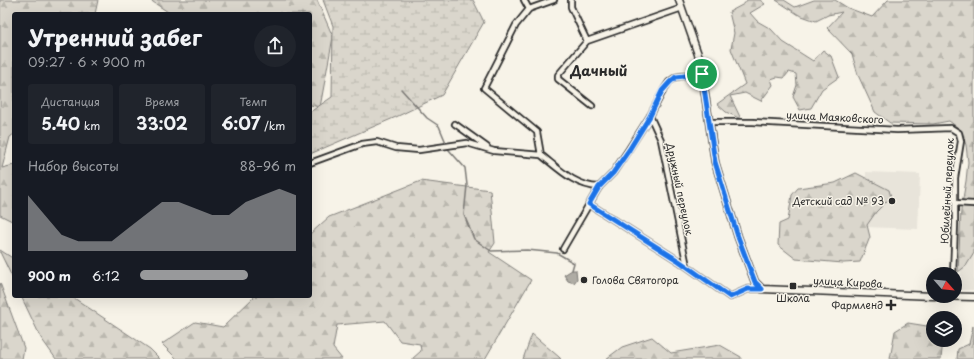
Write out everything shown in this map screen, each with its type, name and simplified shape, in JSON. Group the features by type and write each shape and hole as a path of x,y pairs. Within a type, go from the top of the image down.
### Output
{"street":[{"path":"524,0 529,9"},
{"path":"541,155 536,132 484,88 516,25 529,9 554,0"},
{"path":"570,0 571,7 587,41"},
{"path":"679,0 700,60 715,162 738,237 755,282 762,289"},
{"path":"592,106 558,79 558,75 587,41 682,8"},
{"path":"563,249 599,187 613,173 650,116 662,91 676,77 702,74"},
{"name":"Дружный переулок","path":"650,116 661,140 687,266"},
{"name":"улица Маяковского","path":"709,122 753,122 898,130 950,128 959,133"},
{"path":"454,124 494,151"},
{"name":"Юбилейный переулок","path":"953,267 955,178 961,141 959,133"},
{"path":"312,161 362,144 377,142 396,148 419,150 467,143 494,151 541,155 579,183 599,187"},
{"path":"955,203 974,204"},
{"path":"589,204 687,266 730,297 748,289 762,289"},
{"name":"улица Кирова","path":"762,289 926,296"},
{"name":"улица Кирова","path":"962,296 974,297"}],"shaded area":[{"name":"Детский сад № 93","path":"866,172 920,174 918,229 864,227"},
{"path":"963,211 974,211 974,290 962,290 961,267"},
{"path":"572,270 576,270 577,279 574,283 568,281 564,275"}],"green space":[{"path":"0,0 98,0 95,12 12,12 12,136 10,137 2,168 12,166 12,221 0,215"},
{"path":"150,0 317,0 333,37 320,107 312,105 312,12 168,12"},
{"path":"323,0 473,0 484,22 442,95 396,117 312,153 312,111 332,97 333,26"},
{"path":"747,0 760,0 765,4 750,13 757,21 771,29 783,42 813,61 823,50 831,56 839,77 822,89 811,108 800,110 793,97 797,85 796,74 789,72 784,78 777,77 771,79 773,85 761,101 745,93 730,96 741,119 726,112 717,104 745,84 731,49 734,33 729,12 744,4"},
{"path":"776,0 784,0 795,7 814,0 835,0 848,8 872,17 888,0 974,0 974,253 966,266 962,269 962,267 958,267 961,210 968,162 966,145 961,130 949,121 933,124 890,123 875,112 858,75 852,54 827,28 842,12 828,15 816,21 799,15"},
{"path":"856,173 889,190 891,197 876,212 867,225 870,237 860,262 843,263 796,259 778,245 779,224 788,220 792,195 798,188 835,183"},
{"path":"421,181 490,190 495,243 489,252 531,280 485,359 412,359 421,351 420,344 400,341 385,321 337,325 333,348 342,359 177,359 162,344 195,322 223,327 253,298 312,298 312,232 329,217"},
{"path":"0,250 12,258 12,277"},
{"path":"0,283 24,348 22,359 0,359"},
{"path":"22,298 74,298 150,349 160,359 56,359 41,338"},
{"path":"908,323 926,326 926,347 942,347 941,359 890,359 895,331"},
{"path":"973,326 974,359 957,359 958,349 969,344"},
{"path":"532,334 559,357 561,359 523,359"},
{"path":"652,337 671,353 720,345 741,357 741,359 606,359 622,347"}],"waterway":[{"path":"401,89 427,118 439,126 449,150 465,168 467,185 464,215 474,239 491,251 527,250 557,253 574,263 572,270"}],"place":[{"name":"Детский сад № 93","path":"892,201"},
{"name":"Голова Святогора","path":"584,280"},
{"name":"Школа","path":"793,286"},
{"name":"Фармленд","path":"891,305"}],"district":[{"name":"Дачный","path":"599,71"}],"route":[{"path":"702,74 715,162 738,237 755,282 762,289 748,289 730,297 679,261 589,204 599,187 613,173 629,150 650,116 662,91 676,77 702,74"}]}
